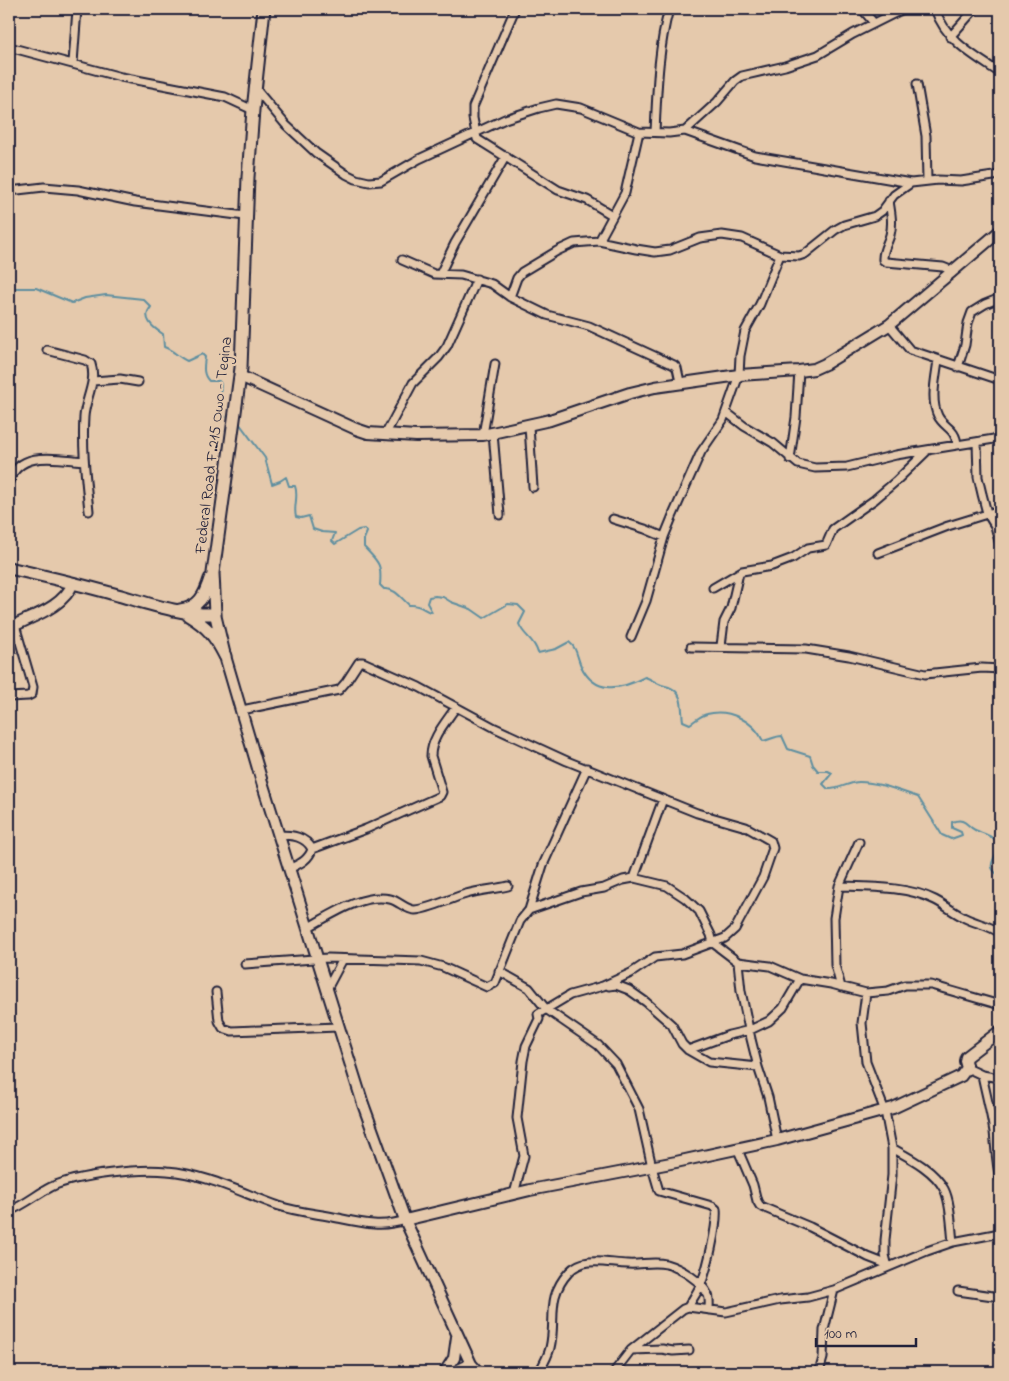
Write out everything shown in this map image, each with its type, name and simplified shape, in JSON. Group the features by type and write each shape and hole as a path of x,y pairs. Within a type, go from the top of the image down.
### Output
{"main road":[{"name":"Federal Road F.215 Owo - Tegina","path":"215,614 213,573 240,376 245,216 255,88 264,9"},
{"path":"9,568 178,611 200,615 215,614"},
{"path":"178,611 200,602 213,573"},
{"path":"178,611 204,625 212,632 226,656"}],"street":[{"path":"73,63 77,9"},
{"path":"515,9 473,107 476,132 479,140 558,190 587,200 612,215"},
{"path":"655,132 658,82 669,9"},
{"path":"862,9 874,23"},
{"path":"685,131 742,76 785,66 818,55 853,34 903,9"},
{"path":"935,9 942,26 950,37 1000,73"},
{"path":"950,37 975,9"},
{"path":"9,46 120,77 225,97 253,110"},
{"path":"917,84 926,136 927,181"},
{"path":"255,88 286,125 316,153 346,174 369,182 381,181 419,159 505,119 556,104 581,108 639,132 669,134 685,131 755,156 910,183 961,181 1000,175"},
{"path":"599,241 625,193 639,132"},
{"path":"440,274 506,156"},
{"path":"510,297 517,278 527,268 574,243 599,241 655,252 670,250 700,238 732,235 780,254 799,256 805,254 835,230 875,216 882,211 894,195 910,183"},
{"path":"9,191 44,187 78,190 135,202 245,216"},
{"path":"889,201 892,222 883,260 886,262 943,266 952,273"},
{"path":"240,376 356,429 385,435 488,434 529,426 630,393 680,382 739,375 799,371 825,364 889,325 1000,231"},
{"path":"631,638 646,601 664,538 701,452 723,420 739,375 740,356 745,331 760,304 780,254"},
{"path":"402,260 428,272 461,276 492,284 510,297 548,315 589,326 674,365 677,368 680,382"},
{"path":"385,435 413,383 439,357 446,346 477,279"},
{"path":"958,367 972,312 1000,298"},
{"path":"889,325 910,350 1000,380"},
{"path":"47,350 85,360 91,364 93,370 93,381 84,415 84,461 89,511"},
{"path":"938,360 935,408 938,417 955,433 957,445"},
{"path":"495,364 488,434 500,515"},
{"path":"790,459 796,417 799,371"},
{"path":"93,381 120,380 138,382"},
{"path":"726,412 744,426 773,443 790,459 798,464 815,468 847,467 896,455 1000,438"},
{"path":"529,426 533,487"},
{"path":"977,442 978,477 987,513 996,526 1000,545"},
{"path":"713,588 745,570 772,566 793,558 808,548 826,544 832,529 874,500 927,450"},
{"path":"9,482 17,467 28,460 42,457 84,461"},
{"path":"878,554 987,513 1000,510"},
{"path":"613,520 645,529 664,538"},
{"path":"721,646 724,622 731,608 739,573"},
{"path":"9,697 28,696 32,694 33,687 12,625 51,608 66,596 73,583"},
{"path":"215,614 278,835 363,1104 405,1220 474,1368 454,1372"},
{"path":"691,647 721,646 806,649 823,651 925,674 982,668 1000,669"},
{"path":"242,710 339,690 359,662 363,662 419,687 456,708 525,742 697,813 746,828 771,841 773,848 763,877 731,934 713,943 682,954 655,957 631,973 603,986 570,996 538,1014 539,1019 526,1046 523,1061 517,1118 524,1156 514,1194"},
{"path":"312,849 366,829 440,796 442,792 431,751 440,731 456,708"},
{"path":"245,964 343,958 421,961 431,962 487,987 494,983 520,921 528,910 543,865 587,768"},
{"path":"634,878 663,799"},
{"path":"278,835 298,837 308,842 312,849 310,856 304,861 289,868"},
{"path":"842,987 835,958 834,918 838,886 859,842"},
{"path":"528,910 581,892 604,888 623,880 634,878 667,886 689,902 699,911 713,943 738,962 770,966 800,979 866,993 888,991 905,985 931,985 1000,1005"},
{"path":"307,928 369,899 391,899 407,908 416,910 468,893 508,886"},
{"path":"838,886 872,887 922,895 935,900 967,919 988,926 1000,933"},
{"path":"328,989 343,958"},
{"path":"738,962 741,991 758,1068 768,1097 777,1140"},
{"path":"499,971 529,988 546,1010 598,1045 616,1064 639,1109 657,1188 660,1192 712,1206 716,1209 715,1228 701,1286 688,1307"},
{"path":"688,1050 761,1026 776,1016 789,999 800,979"},
{"path":"603,986 616,985 629,990 646,1002 672,1025 676,1036 688,1050 709,1062 758,1068"},
{"path":"216,992 219,1021 223,1028 232,1030 338,1027"},
{"path":"866,993 862,1023 866,1062 885,1111 892,1148 893,1168 885,1240 887,1265"},
{"path":"9,1211 53,1185 109,1173 158,1170 180,1172 206,1178 282,1207 371,1225 389,1225 514,1194 738,1150 885,1111 961,1076 967,1068 966,1057 1000,1031"},
{"path":"967,1068 982,1075 1000,1078"},
{"path":"982,1075 992,1121 995,1154 1000,1178"},
{"path":"892,1148 915,1161 929,1172 945,1190 953,1242"},
{"path":"738,1150 760,1206 810,1227 887,1265"},
{"path":"614,1372 631,1350 688,1307 726,1312 772,1302 808,1297 834,1290 887,1265 953,1242 1000,1233"},
{"path":"539,1372 550,1349 552,1312 556,1294 570,1270 582,1263 665,1264 697,1280 708,1294 709,1310"},
{"path":"819,1372 823,1358 824,1330 834,1290"},
{"path":"958,1291 1000,1297"},
{"path":"445,1372 454,1358 457,1334"},
{"path":"631,1350 689,1350"}],"waterway":[{"path":"9,288 36,288 72,303 85,298 106,295 143,299 151,307 148,311 148,319 163,334 164,347 187,361 202,354 205,357 205,376 209,381 219,381 221,384 219,410 225,417"},
{"path":"239,423 265,458 272,484 286,477 289,486 295,486 296,517 309,516 313,529 335,533 332,541 335,544 358,530 364,529 367,532 364,539 364,547 380,567 380,585 384,589 395,592 409,605 432,612 427,603 429,597 443,597 471,609 484,618 508,604 518,605 525,612 519,624 534,644 538,653 556,649 569,642 572,644 587,675 593,682 601,686 617,687 645,677 670,687 678,694 683,721 690,724 705,715 724,713 747,722 763,741 782,736 788,749 810,756 813,765 818,771 832,773 823,784 828,789 855,782 866,782 889,787 918,797 942,835 951,839 962,835 961,832 952,828 952,822 963,821 975,830 994,839 997,850 992,861 992,868 1000,876"},
{"path":"1000,884 997,886 1000,889"}]}
